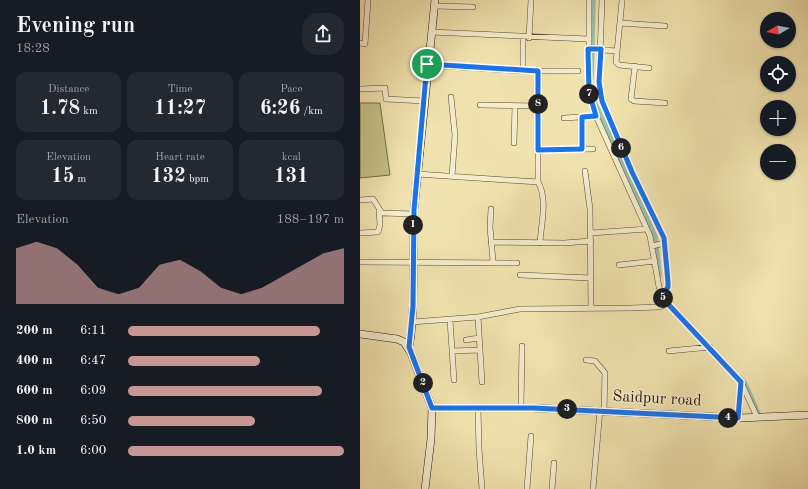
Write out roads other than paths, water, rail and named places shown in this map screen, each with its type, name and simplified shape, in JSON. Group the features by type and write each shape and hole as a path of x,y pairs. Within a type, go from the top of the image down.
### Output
{"main road":[{"path":"425,489 431,439 432,408 409,347 412,322 414,214 417,174 427,64 435,3"},
{"path":"360,334 397,339 409,347"},
{"name":"Saidpur road","path":"432,408 521,407 738,418 808,415"}],"street":[{"path":"360,43 364,44 368,0"},
{"path":"523,70 531,0"},
{"path":"589,0 588,85 592,103 596,116 653,245 659,288 662,296 741,382 757,418"},
{"path":"602,0 599,49 600,101 663,243 668,284 662,296"},
{"path":"622,1 617,64 649,68"},
{"path":"435,3 473,7"},
{"path":"620,23 665,26"},
{"path":"431,32 526,38 588,39"},
{"path":"589,49 617,50"},
{"path":"427,64 538,71 578,71"},
{"path":"635,66 631,99 634,101 666,103"},
{"path":"538,71 538,182 542,194 540,243"},
{"path":"360,89 385,88 386,100 424,101"},
{"path":"451,97 455,135 452,176"},
{"path":"592,103 600,101"},
{"path":"480,105 538,106"},
{"path":"514,143 515,106"},
{"path":"564,118 596,116"},
{"path":"582,117 582,149"},
{"path":"538,150 593,149"},
{"path":"584,171 591,241 591,309"},
{"path":"417,174 538,182"},
{"path":"360,200 374,198 382,213 385,214 414,214"},
{"path":"360,233 378,232 380,225 379,208"},
{"path":"491,210 492,261"},
{"path":"590,233 647,229"},
{"path":"491,242 540,243 591,241"},
{"path":"653,245 663,243"},
{"path":"620,265 655,261"},
{"path":"360,262 517,262"},
{"path":"520,275 591,278"},
{"path":"412,322 478,317 520,309 659,307 668,304"},
{"path":"478,317 482,382"},
{"path":"450,320 454,380"},
{"path":"466,340 479,338"},
{"path":"521,407 522,346"},
{"path":"669,351 710,347"},
{"path":"452,351 480,350"},
{"path":"586,360 595,362 605,373 593,489"},
{"path":"738,418 741,382"},
{"path":"478,408 482,489"},
{"path":"527,489 531,436"},
{"path":"552,489 554,463"}],"waterway":[{"path":"591,78 593,0"},
{"path":"595,104 655,237 659,276"},
{"path":"740,378 745,384 759,416"}]}
